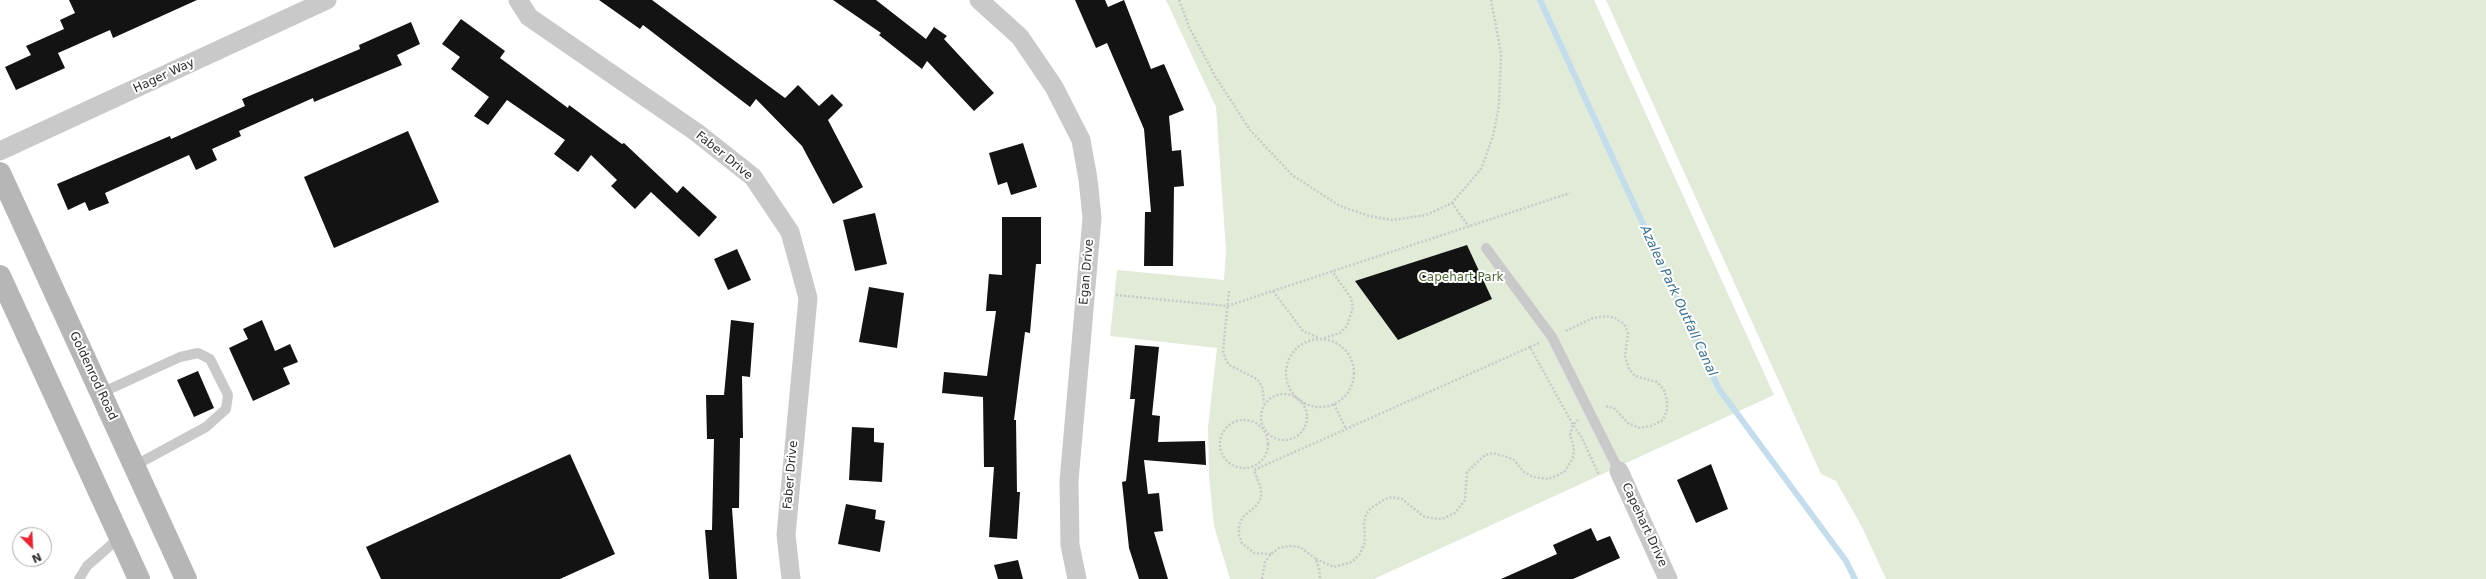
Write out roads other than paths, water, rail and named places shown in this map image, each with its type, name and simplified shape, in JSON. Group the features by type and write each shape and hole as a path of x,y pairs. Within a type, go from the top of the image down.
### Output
{"main road":[{"name":"Goldenrod Road","path":"0,173 186,579"},
{"path":"0,276 139,579"}],"street":[{"name":"Hager Way","path":"0,151 327,0"},
{"name":"Faber Drive","path":"518,0 529,17 696,132 753,178 790,232 808,298 786,535 790,579"},
{"name":"Egan Drive","path":"979,0 1020,37 1054,87 1081,140 1088,179 1092,218 1069,481 1070,545 1077,579"},
{"name":"Capehart Drive","path":"1619,471 1668,579"}],"lane":[{"path":"1486,248 1552,337 1619,471"},
{"path":"101,393 180,357 198,353 210,359 228,395 226,409 206,427 134,466"},
{"path":"79,579 87,566 120,537"}],"waterway":[{"name":"Azalea Park Outfall Canal","path":"1540,0 1719,389 1846,561 1855,579"}],"park label":[{"name":"Capehart Park","path":"1461,278"}]}
